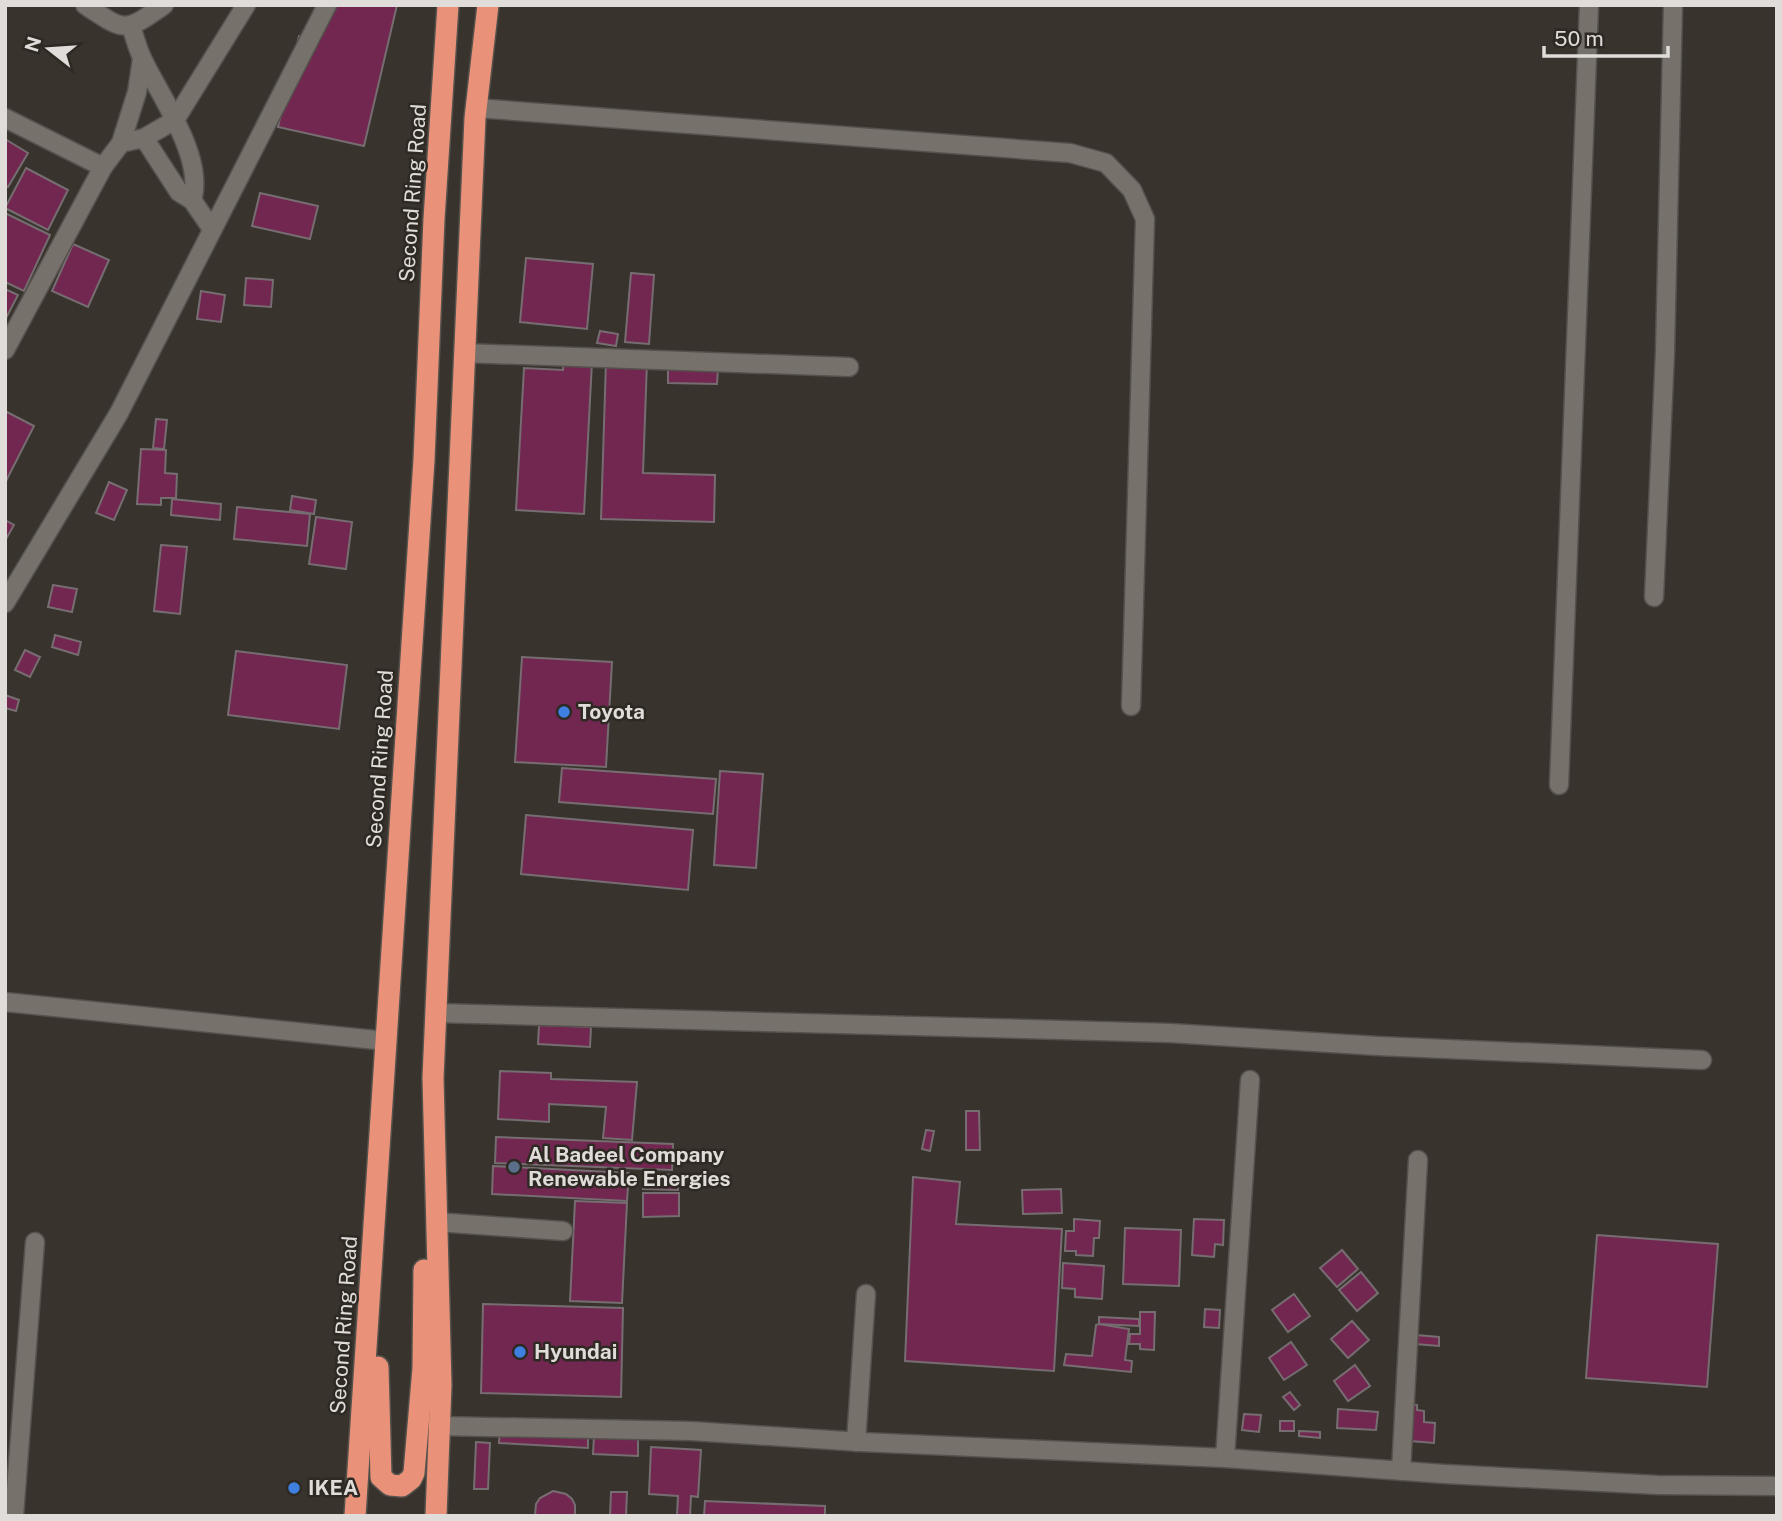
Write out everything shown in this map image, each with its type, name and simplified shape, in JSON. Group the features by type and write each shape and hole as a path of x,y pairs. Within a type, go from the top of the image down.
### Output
{"highway":[{"path":"374,1246 381,1477 390,1485 401,1486 414,1474 424,1368 425,1204 433,1079 464,353 476,108 488,5"},
{"name":"Second Ring Road","path":"355,1516 425,460 447,6"},
{"path":"433,1079 441,1385 436,1516"}],"street":[{"path":"85,5 121,26 131,26 164,5"},
{"path":"121,143 144,138 175,120 246,5"},
{"path":"5,603 119,413 327,5"},
{"path":"1559,785 1589,5"},
{"path":"1654,597 1665,352 1672,5"},
{"path":"131,26 142,59 175,120 192,166 195,183 192,200"},
{"path":"5,350 103,167 121,143 137,92 142,59"},
{"path":"476,108 1070,153 1106,163 1132,190 1145,219 1131,706"},
{"path":"5,118 103,167"},
{"path":"144,138 179,192 192,200 212,229"},
{"path":"464,353 849,368"},
{"path":"5,1002 386,1041"},
{"path":"436,1013 1170,1033 1378,1046 1702,1060"},
{"path":"1225,1458 1250,1080"},
{"path":"1401,1471 1418,1160"},
{"path":"436,1222 563,1231"},
{"path":"14,1516 36,1242"},
{"path":"856,1442 866,1294"},
{"path":"439,1426 691,1431 856,1442 1225,1458 1658,1485 1777,1486"}],"building":[{"path":"325,5 397,5 364,146 278,127 299,36 317,40"},
{"path":"5,139 28,153 8,187 5,186"},
{"path":"26,168 68,190 48,230 5,208"},
{"path":"260,193 318,206 310,239 252,226"},
{"path":"5,213 50,235 24,291 5,282"},
{"path":"73,244 109,260 88,307 52,291"},
{"path":"526,258 593,264 587,329 520,322"},
{"path":"631,273 654,275 649,344 625,342"},
{"path":"246,278 273,280 271,307 244,305"},
{"path":"5,289 18,295 5,320"},
{"path":"201,291 225,295 221,322 197,319"},
{"path":"600,331 618,334 616,346 597,343"},
{"path":"563,361 592,362 584,514 516,510 524,368 563,370"},
{"path":"606,361 647,362 643,473 715,475 714,522 601,519"},
{"path":"668,367 718,369 717,384 668,383"},
{"path":"5,411 34,426 5,483"},
{"path":"156,419 167,420 164,449 153,448"},
{"path":"141,449 166,450 165,473 177,474 176,498 161,498 161,505 137,504"},
{"path":"109,482 127,490 114,520 96,513"},
{"path":"292,496 316,500 314,514 290,510"},
{"path":"172,499 221,504 220,520 171,515"},
{"path":"237,507 310,514 307,546 234,539"},
{"path":"316,517 352,522 346,569 309,564"},
{"path":"5,520 14,525 5,541"},
{"path":"161,545 187,547 180,614 154,611"},
{"path":"53,585 77,589 72,612 48,607"},
{"path":"55,635 81,642 78,655 52,647"},
{"path":"25,650 40,657 30,677 15,670"},
{"path":"236,651 347,665 339,729 228,715"},
{"name":"Toyota","path":"522,657 612,662 606,767 515,762"},
{"path":"5,695 19,700 16,711 5,708"},
{"path":"562,768 716,779 713,814 559,802"},
{"path":"720,771 763,774 756,868 714,865"},
{"path":"526,815 693,830 688,890 521,874"},
{"path":"539,1025 591,1027 590,1047 538,1044"},
{"path":"500,1071 551,1073 551,1079 637,1082 632,1140 603,1138 606,1107 549,1104 549,1122 498,1119"},
{"path":"966,1111 979,1111 980,1150 966,1150"},
{"path":"926,1130 934,1131 930,1151 922,1149"},
{"path":"496,1137 673,1144 672,1170 495,1163"},
{"path":"493,1166 629,1173 627,1201 492,1194"},
{"path":"644,1174 678,1175 678,1190 643,1189"},
{"path":"913,1177 960,1182 956,1224 1062,1229 1054,1371 905,1361"},
{"path":"1061,1189 1062,1213 1023,1214 1022,1190"},
{"path":"643,1193 679,1193 679,1216 643,1217"},
{"path":"575,1201 627,1203 622,1303 570,1301"},
{"path":"1074,1219 1100,1221 1099,1238 1094,1238 1093,1256 1065,1251 1066,1231 1074,1231"},
{"path":"1194,1219 1224,1220 1223,1245 1215,1244 1214,1257 1192,1255"},
{"path":"1125,1228 1181,1230 1179,1286 1123,1284"},
{"path":"1597,1235 1718,1244 1707,1387 1586,1378"},
{"path":"1342,1250 1358,1269 1337,1287 1320,1268"},
{"path":"1063,1263 1104,1266 1102,1299 1075,1297 1075,1289 1062,1288"},
{"path":"1361,1272 1378,1293 1357,1311 1339,1290"},
{"path":"1294,1294 1310,1316 1288,1332 1272,1310"},
{"path":"483,1304 623,1308 621,1397 481,1393"},
{"path":"1205,1309 1220,1310 1219,1328 1204,1327"},
{"path":"1140,1312 1155,1312 1154,1350 1140,1349 1140,1344 1129,1344 1130,1334 1140,1334"},
{"path":"1099,1317 1139,1319 1139,1326 1099,1324"},
{"path":"1352,1321 1369,1340 1348,1358 1331,1339"},
{"path":"1096,1325 1129,1329 1125,1360 1132,1361 1131,1372 1064,1365 1066,1354 1092,1356"},
{"path":"1416,1335 1439,1337 1439,1346 1415,1344"},
{"path":"1291,1342 1307,1365 1284,1380 1269,1358"},
{"path":"1355,1365 1370,1386 1348,1401 1334,1381"},
{"path":"1290,1392 1300,1405 1294,1410 1283,1397"},
{"path":"1412,1404 1417,1405 1417,1410 1424,1411 1424,1422 1435,1423 1434,1443 1410,1441"},
{"path":"1338,1409 1378,1412 1376,1430 1337,1428"},
{"path":"1244,1414 1261,1415 1259,1432 1242,1430"},
{"path":"1280,1421 1294,1421 1294,1431 1280,1431"},
{"path":"500,1429 588,1434 588,1448 499,1443"},
{"path":"1299,1431 1320,1432 1320,1438 1299,1436"},
{"path":"594,1435 638,1437 638,1456 593,1454"},
{"path":"476,1442 490,1443 488,1489 474,1489"},
{"path":"651,1447 701,1450 698,1497 691,1496 690,1516 677,1516 678,1496 649,1494"},
{"path":"553,1491 566,1494 572,1499 575,1516 535,1516 536,1504 540,1498"},
{"path":"611,1492 627,1492 626,1516 610,1516"},
{"path":"705,1501 825,1506 825,1516 704,1516"}],"place":[{"name":"Toyota","path":"564,712"},
{"name":"Al Badeel Company Renewable Energies","path":"514,1167"},
{"name":"Hyundai","path":"520,1352"},
{"name":"IKEA","path":"294,1488"}]}
